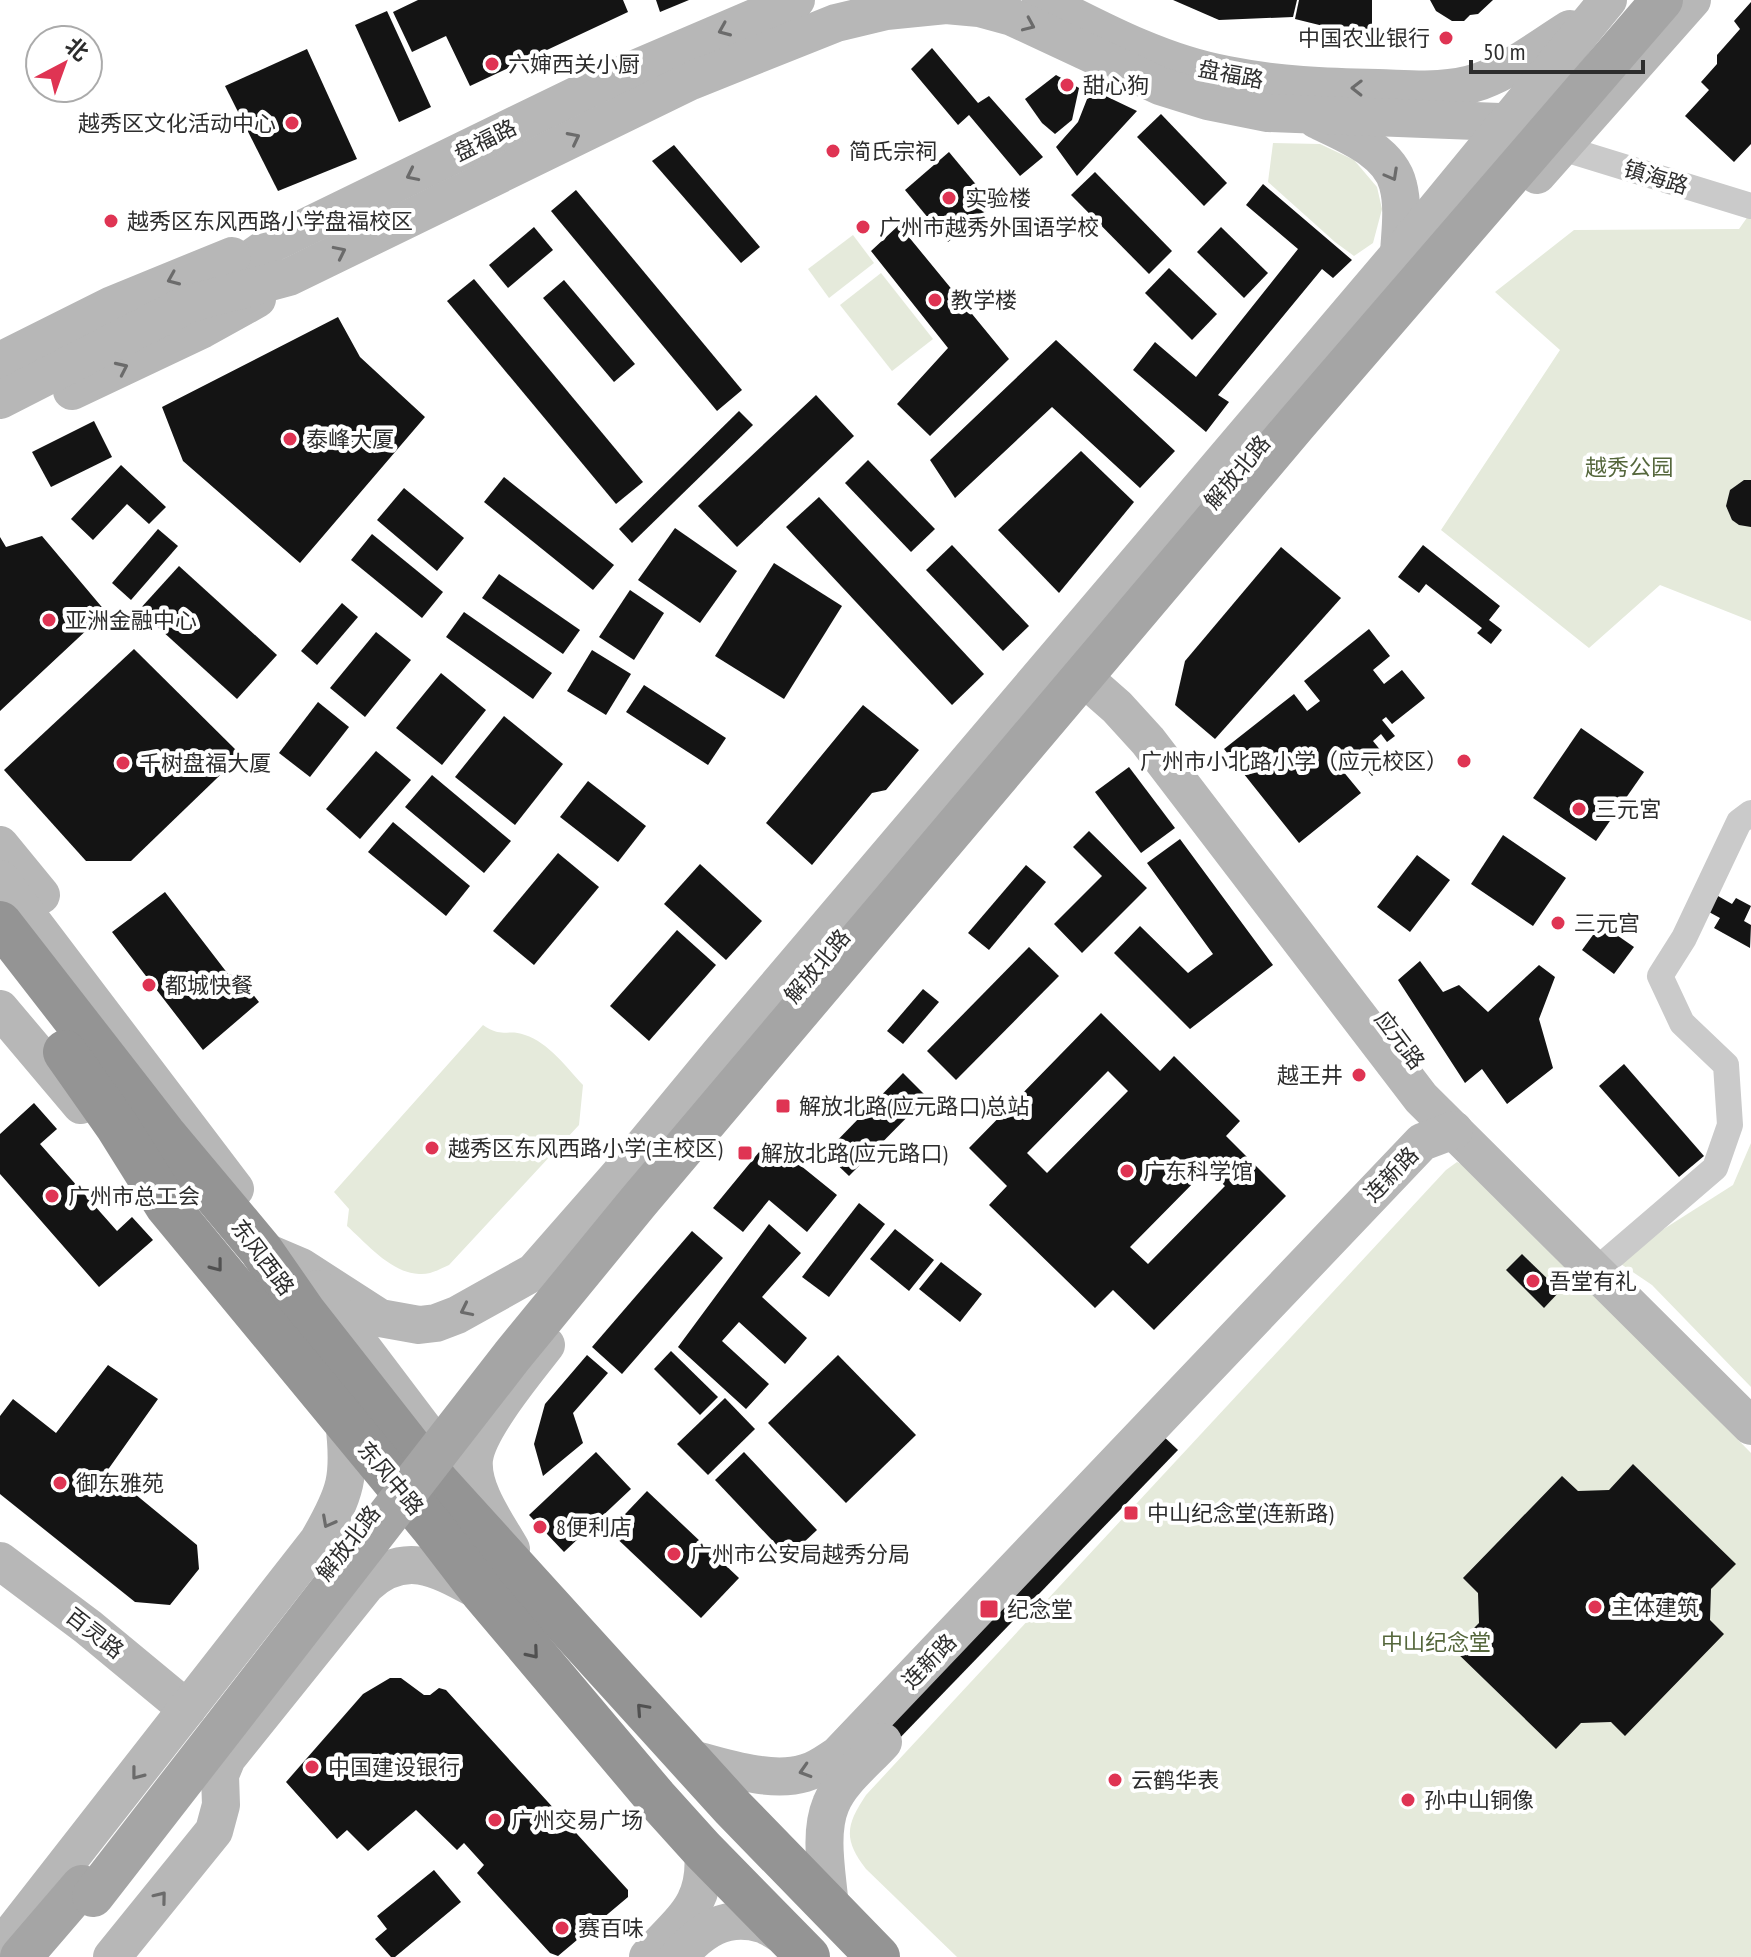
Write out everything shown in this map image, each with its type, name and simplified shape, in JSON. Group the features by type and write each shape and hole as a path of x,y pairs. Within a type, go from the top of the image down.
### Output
{"highway":[{"name":"东风西路","path":"0,923 164,1134 261,1250 304,1312 429,1471 532,1587"},
{"name":"东风中路","path":"2,984 92,1089 167,1206 483,1593 703,1850 799,1948"},
{"path":"532,1587 687,1758 878,1957"}],"main road":[{"name":"盘福路","path":"188,304 273,243 602,83 796,0"},
{"name":"盘福路","path":"1041,0 1150,52 1225,75 1278,84 1435,91"},
{"name":"解放北路","path":"46,1957 87,1891 483,1371 665,1147 1313,382 1644,0"},
{"name":"解放北路","path":"21,1957 87,1891 639,1201 1297,423 1662,0"},
{"name":"解放北路","path":"532,1587 483,1499 474,1460 485,1432 508,1396 678,1183 1103,680 1492,226 1692,0"},
{"path":"0,424 203,329 244,308 289,277 827,12 886,11 946,5 979,8 1012,17 1119,68 1196,98 1268,113 1496,126 1572,136"},
{"path":"1435,91 1480,81 1509,69 1602,7"},
{"name":"解放北路","path":"261,1250 301,1267 380,1318 419,1325 457,1315 534,1272 1399,254 1496,126 1602,7"},
{"path":"1435,91 1459,101 1496,126 1509,156 1511,179 1507,196 1492,226"},
{"path":"1308,115 1368,147 1394,174 1400,192 1399,254"},
{"path":"0,361 112,305 215,261 273,243"},
{"path":"0,400 188,304 289,277"},
{"name":"应元路","path":"1057,655 1136,696 1440,1094 1454,1130 1751,1426"},
{"path":"0,845 65,925 113,992 234,1187"},
{"path":"0,879 234,1187 301,1267 451,1465 532,1587"},
{"path":"0,1037 167,1206"},
{"name":"连新路","path":"687,1758 781,1776 801,1775 838,1755 1422,1142 1454,1130"},
{"name":"连新路","path":"830,1909 826,1822 832,1802 841,1788 1153,1456 1439,1160 1454,1130"},
{"path":"534,1272 521,1306 524,1313 533,1324 541,1327 564,1323"},
{"path":"0,1948 301,1564 326,1526 348,1474 344,1421"},
{"name":"百灵路","path":"0,1561 88,1627 187,1709"},
{"path":"112,1957 214,1831 221,1805 220,1775 227,1758 323,1636 378,1574 391,1568 424,1566 440,1570 483,1593"},
{"path":"163,1740 188,1734 202,1739 227,1758"},
{"path":"648,1957 699,1897 705,1871 703,1850"},
{"path":"678,1957 703,1931 733,1921 762,1924 799,1948"}],"street":[{"name":"镇海路","path":"1572,136 1751,206"},
{"path":"1595,1271 1715,1168 1730,1125 1726,1065 1682,1023 1660,976 1684,938 1739,822 1751,813"}],"green space":[{"path":"1273,143 1320,144 1354,160 1377,187 1382,209 1373,243 1354,256 1268,182"},
{"name":"越秀公园","path":"1751,212 1751,621 1660,585 1589,648 1441,530 1560,350 1495,292 1574,230 1739,229"},
{"path":"853,235 874,263 829,298 808,269"},
{"path":"881,273 933,339 892,371 840,305"},
{"path":"483,1025 495,1031 533,1038 564,1064 583,1085 579,1125 449,1265 427,1274 409,1272 389,1263 347,1226 349,1209 334,1192"},
{"path":"1751,1143 1751,1387 1652,1285 1615,1260 1733,1185"},
{"name":"中山纪念堂","path":"1457,1162 1476,1172 1751,1453 1751,1957 957,1957 866,1869 853,1849 851,1824 859,1806 1446,1170"}],"building":[{"path":"418,0 623,0 628,12 470,86 446,36 412,52 393,12"},
{"path":"656,0 689,0 660,12"},
{"path":"1173,0 1297,0 1293,17 1219,20"},
{"path":"1299,0 1372,0 1372,38 1295,19"},
{"path":"1430,0 1493,0 1478,14 1470,15 1464,21 1452,21 1436,11"},
{"path":"1751,2 1751,144 1734,162 1685,116 1709,90 1701,82 1717,64 1717,55 1740,29 1734,21"},
{"path":"387,11 431,107 399,122 355,25"},
{"path":"932,48 978,103 989,96 1043,157 1020,176 969,115 958,125 911,69"},
{"name":"越秀区文化活动中心","path":"307,49 357,159 278,191 225,86"},
{"path":"1056,75 1079,88 1072,120 1055,134 1042,123 1025,99"},
{"path":"1091,89 1137,111 1077,176 1056,147 1078,122"},
{"path":"1161,114 1227,183 1204,206 1137,137"},
{"path":"674,145 760,247 741,263 652,161"},
{"name":"实验楼","path":"949,152 993,205 948,242 905,190"},
{"path":"1095,172 1172,251 1149,274 1071,195"},
{"path":"1263,184 1352,260 1333,278 1322,269 1218,395 1229,402 1206,432 1133,370 1155,342 1196,377 1298,249 1246,205"},
{"path":"576,190 742,390 717,411 551,211"},
{"name":"教学楼","path":"899,225 1009,359 930,436 897,404 948,348 871,251"},
{"path":"534,227 553,250 508,288 489,265"},
{"path":"1221,227 1268,273 1244,298 1197,252"},
{"path":"1169,268 1217,314 1192,340 1145,293"},
{"path":"474,279 643,482 616,504 447,301"},
{"path":"564,280 635,364 614,382 543,298"},
{"name":"泰峰大厦","path":"338,317 360,357 425,417 300,563 183,461 162,407"},
{"path":"1056,340 1175,451 1140,488 1052,407 955,498 930,460"},
{"path":"816,395 854,436 737,547 698,506"},
{"path":"739,411 753,425 632,543 619,529"},
{"path":"94,421 112,457 51,487 32,452"},
{"path":"1081,451 1134,502 1059,593 998,530"},
{"path":"868,460 935,529 911,552 845,483"},
{"path":"121,465 166,507 149,524 127,504 93,540 71,519"},
{"path":"504,477 614,565 593,590 484,502"},
{"path":"1744,480 1751,480 1751,527 1732,520 1726,506 1730,490"},
{"path":"404,488 464,538 437,571 377,520"},
{"path":"819,497 984,674 952,705 786,527"},
{"path":"675,528 737,571 700,623 638,580"},
{"path":"158,529 178,546 131,600 112,583"},
{"path":"372,534 443,592 422,618 351,560"},
{"name":"亚洲金融中心","path":"42,536 106,612 0,711 0,537 6,547"},
{"path":"952,545 1029,626 1003,651 926,570"},
{"path":"1423,545 1500,606 1489,620 1502,630 1491,644 1477,633 1482,628 1426,584 1419,593 1398,577"},
{"path":"1281,547 1341,598 1215,739 1175,705 1185,661"},
{"path":"774,563 842,606 784,699 715,656"},
{"path":"179,566 277,655 237,699 139,610"},
{"path":"499,574 580,630 563,654 482,598"},
{"path":"630,590 664,613 634,660 599,637"},
{"path":"342,603 358,617 317,665 301,651"},
{"path":"464,612 552,673 533,699 446,637"},
{"path":"1369,629 1390,656 1373,670 1384,684 1402,670 1425,698 1392,724 1386,717 1382,720 1395,736 1387,742 1381,734 1373,741 1390,762 1372,776 1358,758 1342,770 1361,793 1299,843 1224,749 1294,694 1307,711 1320,701 1304,681"},
{"path":"376,632 411,660 365,717 330,688"},
{"name":"千树盘福大厦","path":"134,649 241,755 131,861 86,861 4,770"},
{"path":"592,650 631,674 606,715 567,691"},
{"path":"441,673 486,710 442,765 396,728"},
{"path":"644,685 726,738 708,765 626,712"},
{"path":"318,702 349,727 310,777 279,753"},
{"path":"863,705 919,750 886,790 872,793 812,865 766,823"},
{"path":"504,716 563,764 515,825 455,777"},
{"path":"1581,728 1644,772 1596,841 1533,798"},
{"path":"376,751 411,780 360,839 326,809"},
{"path":"1129,767 1175,828 1141,853 1095,792"},
{"path":"432,775 511,841 484,873 405,807"},
{"path":"588,781 646,826 618,862 560,817"},
{"path":"393,822 470,886 446,916 368,852"},
{"path":"1089,831 1147,888 1082,953 1054,924 1102,876 1073,847"},
{"path":"1503,835 1566,878 1533,926 1471,884"},
{"path":"1180,839 1273,965 1190,1029 1114,953 1140,926 1188,973 1213,954 1147,863"},
{"path":"558,853 599,887 534,965 493,931"},
{"path":"1417,855 1450,880 1410,932 1377,907"},
{"path":"700,864 762,921 726,960 664,904"},
{"path":"1026,865 1046,882 989,950 968,933"},
{"path":"165,892 228,974 239,977 259,1002 203,1050 112,932"},
{"path":"1718,896 1732,904 1736,898 1751,906 1744,921 1751,925 1750,948 1714,928 1720,918 1709,912"},
{"path":"1601,924 1634,947 1614,974 1582,950"},
{"path":"677,930 716,965 649,1041 610,1006"},
{"path":"1029,947 1059,976 956,1080 927,1051"},
{"path":"1420,961 1443,992 1459,985 1488,1012 1539,965 1555,977 1539,1019 1553,1068 1507,1104 1482,1069 1465,1083 1398,980"},
{"path":"923,989 939,1002 903,1044 887,1031"},
{"name":"广东科学馆","path":"1101,1013 1160,1071 1174,1056 1240,1121 1226,1136 1286,1196 1154,1330 1113,1290 1095,1308 989,1205 1007,1186 969,1148","holes":["1108,1071 1128,1091 1047,1173 1027,1153","1207,1169 1225,1186 1148,1264 1130,1247"]},
{"path":"1624,1064 1704,1156 1679,1177 1599,1086"},
{"path":"903,1073 927,1097 849,1176 825,1153"},
{"name":"广州市总工会","path":"34,1103 57,1129 40,1144 117,1231 132,1217 153,1240 99,1287 0,1174 0,1134"},
{"path":"769,1140 837,1195 807,1232 769,1200 743,1232 713,1208"},
{"path":"859,1203 885,1224 829,1297 802,1277"},
{"path":"769,1224 801,1253 762,1297 807,1338 785,1364 739,1322 722,1341 769,1384 746,1409 678,1347"},
{"path":"895,1229 934,1260 909,1291 870,1259"},
{"path":"692,1231 723,1258 622,1374 592,1347"},
{"name":"吾堂有礼","path":"1522,1254 1560,1291 1544,1308 1506,1270"},
{"path":"941,1262 982,1294 960,1322 919,1289"},
{"path":"671,1351 718,1397 700,1415 654,1369"},
{"path":"587,1355 608,1373 573,1413 583,1443 543,1476 534,1444 545,1404"},
{"path":"838,1355 916,1435 846,1503 768,1423"},
{"name":"御东雅苑","path":"108,1365 158,1399 107,1471 197,1545 199,1569 170,1605 135,1602 0,1494 0,1416 13,1399 56,1433"},
{"path":"725,1398 755,1429 708,1475 677,1444"},
{"name":"纪念堂","path":"1141,1415 1178,1450 837,1803 801,1767"},
{"path":"596,1452 631,1489 564,1552 529,1515"},
{"path":"744,1452 817,1530 788,1557 715,1480"},
{"name":"主体建筑","path":"1633,1464 1736,1564 1711,1589 1710,1620 1724,1634 1625,1736 1611,1722 1581,1723 1556,1749 1453,1649 1479,1623 1478,1593 1463,1578 1562,1476 1578,1491 1609,1490"},
{"name":"广州市公安局越秀分局","path":"647,1491 739,1578 701,1618 609,1531"},
{"name":"广州交易广场","path":"390,1678 401,1678 424,1695 430,1695 439,1688 446,1690 628,1890 628,1897 558,1956 550,1953 477,1873 484,1865 464,1843 457,1850 416,1810 368,1851 347,1830 337,1839 286,1782 363,1694"},
{"path":"434,1870 461,1902 395,1957 391,1957 375,1939 387,1929 377,1916"}],"place":[{"name":"中国农业银行","path":"1446,38"},
{"name":"六婶西关小厨","path":"492,64"},
{"name":"甜心狗","path":"1067,85"},
{"name":"越秀区文化活动中心","path":"292,123"},
{"name":"简氏宗祠","path":"833,151"},
{"name":"实验楼","path":"949,198"},
{"name":"越秀区东风西路小学盘福校区","path":"111,221"},
{"name":"广州市越秀外国语学校","path":"863,227"},
{"name":"教学楼","path":"935,300"},
{"name":"泰峰大厦","path":"290,439"},
{"name":"亚洲金融中心","path":"49,620"},
{"name":"广州市小北路小学（应元校区）","path":"1464,761"},
{"name":"千树盘福大厦","path":"123,763"},
{"name":"三元宮","path":"1579,809"},
{"name":"三元宫","path":"1558,923"},
{"name":"都城快餐","path":"149,985"},
{"name":"越王井","path":"1359,1075"},
{"name":"解放北路(应元路口)总站","path":"783,1106"},
{"name":"越秀区东风西路小学(主校区)","path":"432,1148"},
{"name":"解放北路(应元路口)","path":"745,1153"},
{"name":"广东科学馆","path":"1127,1171"},
{"name":"广州市总工会","path":"52,1196"},
{"name":"吾堂有礼","path":"1533,1281"},
{"name":"御东雅苑","path":"60,1483"},
{"name":"中山纪念堂(连新路)","path":"1131,1513"},
{"name":"8便利店","path":"540,1527"},
{"name":"广州市公安局越秀分局","path":"674,1554"},
{"name":"主体建筑","path":"1595,1607"},
{"name":"纪念堂","path":"989,1609"},
{"name":"中国建设银行","path":"312,1767"},
{"name":"云鹤华表","path":"1115,1780"},
{"name":"孙中山铜像","path":"1408,1800"},
{"name":"广州交易广场","path":"495,1820"},
{"name":"赛百味","path":"562,1928"}]}
